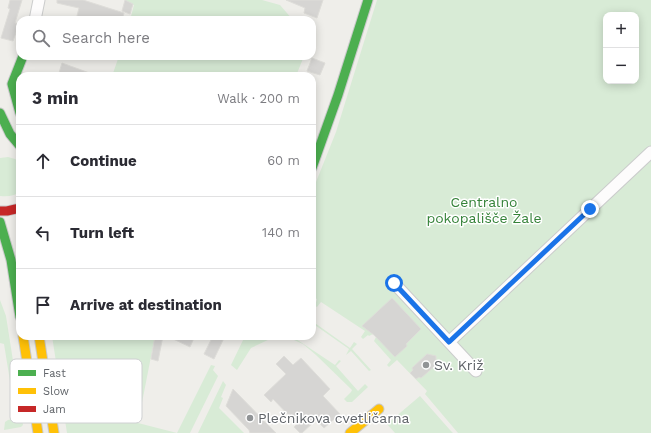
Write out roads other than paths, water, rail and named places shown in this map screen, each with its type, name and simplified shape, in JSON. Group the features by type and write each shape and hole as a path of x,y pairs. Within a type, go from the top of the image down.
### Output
{"main road":[{"path":"316,157 338,96 368,0"},
{"path":"17,72 21,60"},
{"path":"16,74 12,84 16,98"},
{"path":"0,113 10,134 16,141"},
{"path":"5,143 16,145"},
{"path":"0,211 16,209"},
{"path":"0,222 11,260 16,292"},
{"path":"24,340 27,359"},
{"path":"40,340 43,359"},
{"path":"350,433 378,409"},
{"path":"36,423 38,433"},
{"path":"52,423 54,433"}],"street":[{"path":"36,16 39,0"},
{"path":"449,342 651,152"},
{"path":"394,283 476,371"}],"place":[{"name":"Sv. Križ","path":"426,365"},
{"name":"Plečnikova cvetličarna","path":"250,418"}],"park label":[{"name":"Centralno pokopališče Žale","path":"484,210"}]}
